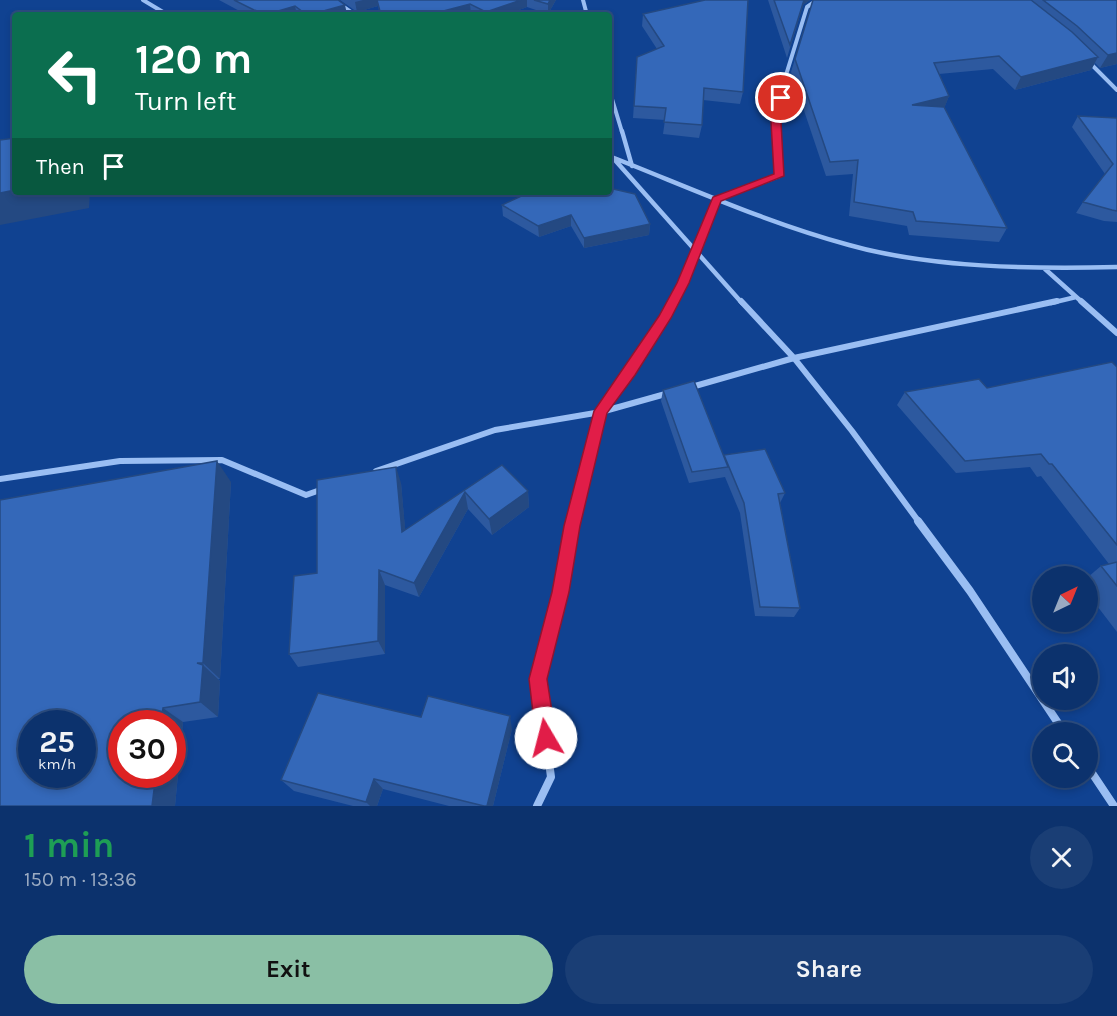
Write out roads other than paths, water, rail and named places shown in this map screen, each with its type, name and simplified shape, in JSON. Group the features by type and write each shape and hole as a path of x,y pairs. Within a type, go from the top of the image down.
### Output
{"street":[{"path":"142,0 163,12"},
{"path":"334,0 351,12"},
{"path":"537,806 551,777 538,679 560,592 572,526 601,411 665,318 696,253 717,199 779,176 776,122 786,75 807,8 817,0"},
{"path":"1084,58 1117,90"},
{"path":"612,99 632,166"},
{"path":"612,157 717,199 851,246 920,259 1045,269 1117,267"},
{"path":"612,157 696,253 794,358 852,431 970,591 1057,722"},
{"path":"1045,269 1117,333"},
{"path":"363,476 495,430 541,424 601,411 794,358 1076,297"},
{"path":"0,479 120,461 222,460 306,495 329,487"},
{"path":"1098,782 1114,806"}]}
